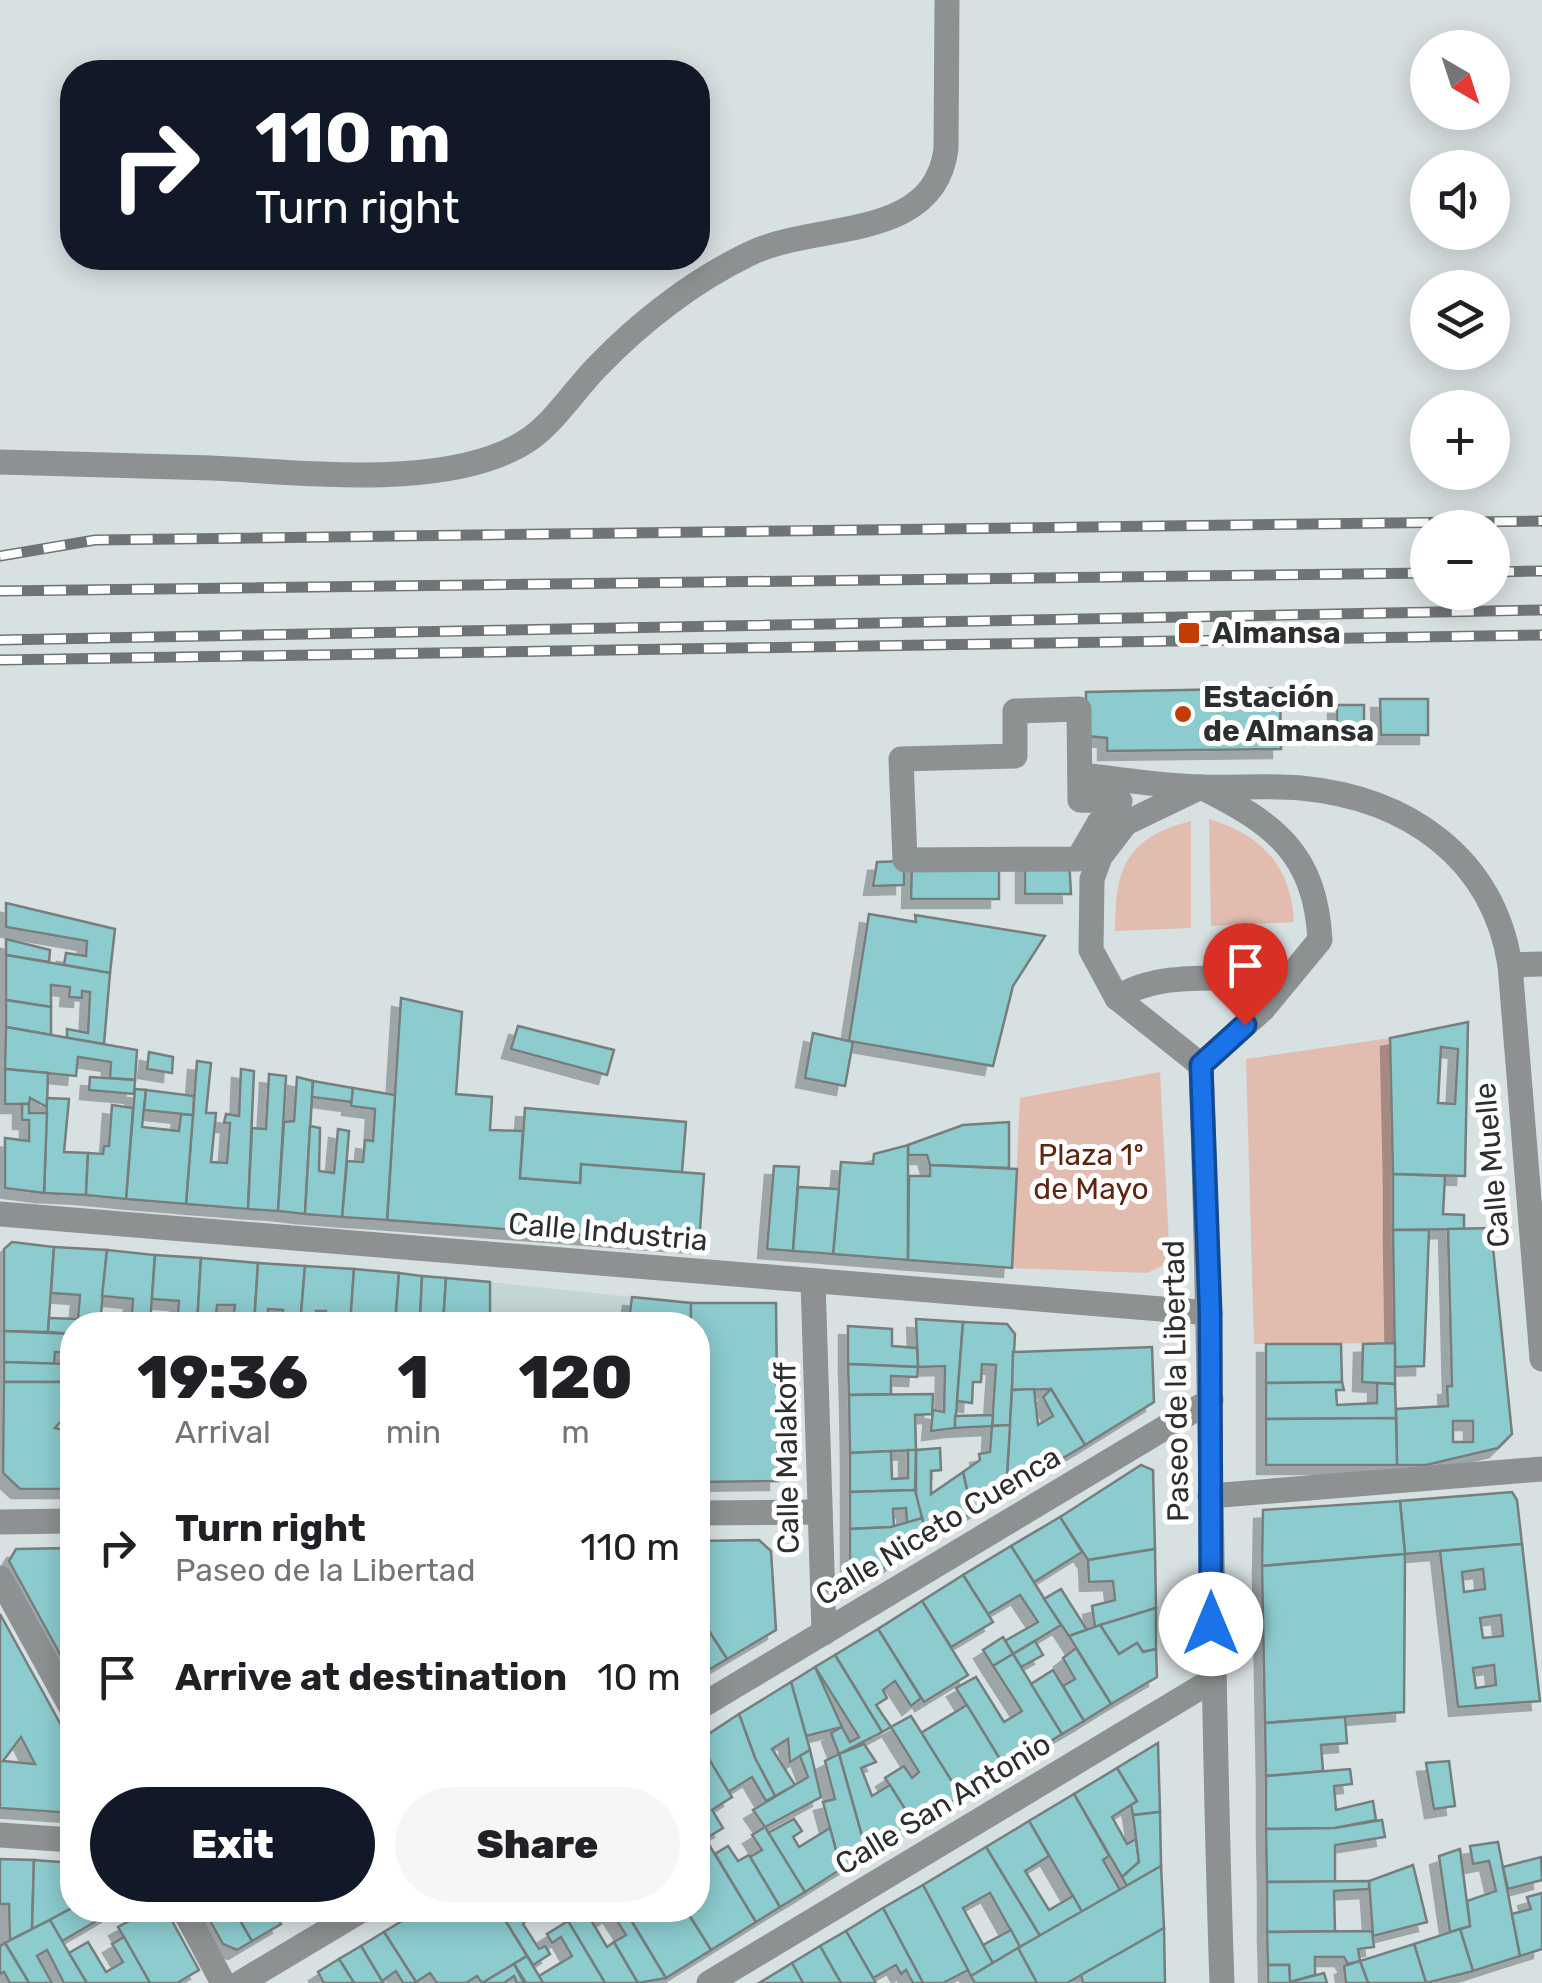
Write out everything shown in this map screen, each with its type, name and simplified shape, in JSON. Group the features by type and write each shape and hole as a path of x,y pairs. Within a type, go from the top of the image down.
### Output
{"street":[{"path":"0,462 379,475 461,464 502,452 531,438 627,338 717,272 772,245 891,218 926,197 944,168 947,0"},
{"path":"1079,709 1080,775 1080,800 1120,801 1092,831 1078,859 905,860 901,759 1016,756 1016,711 1079,709"},
{"name":"Calle Muelle","path":"1080,775 1201,787 1320,790 1362,800 1412,822 1457,854 1490,894 1505,932 1510,965 1536,1213 1542,1358"},
{"path":"1201,787 1266,823 1293,851 1311,884 1320,940 1276,990 1263,1009 1201,1065 1118,998 1091,950 1092,879 1100,857 1126,823 1201,787"},
{"path":"1510,965 1542,964"},
{"path":"1118,998 1137,985 1202,980 1261,978 1276,990"},
{"name":"Paseo de la Libertad","path":"1201,1065 1210,1312 1211,1680 1222,1983"},
{"name":"Calle Industria","path":"0,1214 1210,1312"},
{"name":"Calle Malakoff","path":"813,1281 824,1633"},
{"name":"Calle Niceto Cuenca","path":"710,1701 1211,1400"},
{"path":"1210,1496 1542,1469"},
{"path":"710,1513 820,1512"},
{"path":"0,1522 60,1521"},
{"path":"0,1578 60,1686"},
{"name":"Calle San Antonio","path":"709,1983 1211,1680"},
{"path":"0,1835 60,1839"},
{"path":"190,1922 223,1983"},
{"path":"240,1983 342,1922"}],"shaded area":[{"path":"490,1282 691,1303 776,1303 778,1481 710,1482 710,1312 490,1312"}],"green space":[{"path":"1209,819 1244,834 1270,856 1287,885 1294,922 1211,926"},
{"path":"1191,821 1191,928 1115,931 1118,889 1129,858 1152,836"},
{"path":"1390,1038 1395,1343 1254,1344 1246,1059"},
{"name":"Plaza 1º de Mayo","path":"1160,1072 1170,1262 1147,1273 1012,1268 1020,1098"}],"building":[{"name":"Estación de Almansa","path":"1280,688 1281,749 1107,751 1107,738 1086,736 1086,692"},
{"path":"1380,699 1428,699 1428,735 1381,735"},
{"path":"1337,705 1364,705 1364,728 1337,730"},
{"path":"1069,859 1071,894 1025,894 1025,860"},
{"path":"999,860 999,899 911,899 912,861"},
{"path":"904,861 904,885 873,886 877,862"},
{"path":"6,903 115,929 110,973 64,965 66,953 86,956 87,941 6,927"},
{"path":"869,914 916,922 915,915 1045,936 1013,986 993,1066 849,1041"},
{"path":"6,939 50,950 49,962 6,955"},
{"path":"6,955 110,973 104,1044 67,1038 67,1029 88,1033 90,992 82,991 82,998 69,997 70,987 51,985 51,1007 6,1000"},
{"path":"401,998 462,1012 456,1094 492,1097 490,1130 523,1131 520,1178 580,1183 581,1164 704,1174 699,1244 387,1220"},
{"path":"6,1000 51,1007 51,1035 6,1027"},
{"path":"1468,1022 1465,1176 1393,1174 1390,1038","holes":["1441,1047 1458,1049 1455,1104 1438,1103"]},
{"path":"518,1026 614,1050 607,1075 511,1049"},
{"path":"6,1027 137,1050 135,1080 110,1078 111,1062 78,1057 76,1076 5,1069"},
{"path":"813,1033 853,1042 845,1086 805,1078"},
{"path":"149,1052 173,1057 172,1073 147,1069"},
{"path":"197,1061 211,1063 206,1113 216,1113 211,1162 227,1163 230,1123 224,1123 226,1114 239,1116 241,1069 254,1071 248,1209 186,1204"},
{"path":"5,1069 48,1073 47,1107 30,1098 29,1104 5,1104"},
{"path":"269,1074 286,1076 278,1211 248,1209 252,1128 266,1129"},
{"path":"90,1077 135,1080 134,1094 89,1090"},
{"path":"297,1077 313,1081 305,1214 278,1211 284,1122 294,1121"},
{"path":"313,1081 353,1088 352,1102 312,1097"},
{"path":"353,1088 395,1095 387,1220 342,1217 347,1161 363,1162 365,1140 373,1141 375,1109 351,1106"},
{"path":"135,1089 146,1090 142,1127 179,1131 181,1114 193,1115 186,1204 126,1199"},
{"path":"146,1090 194,1096 193,1115 144,1110"},
{"path":"47,1098 69,1099 64,1152 88,1153 86,1195 44,1193"},
{"path":"22,1104 29,1104 29,1113 47,1113 44,1193 5,1188 5,1138 29,1141 29,1120 22,1120"},
{"path":"112,1105 133,1108 126,1199 86,1195 88,1153 103,1154 104,1146 109,1146"},
{"path":"525,1108 686,1122 682,1172 581,1164 580,1183 520,1178"},
{"path":"1009,1122 1009,1168 930,1165 927,1155 908,1155 908,1145 963,1125"},
{"path":"310,1126 320,1128 319,1171 334,1173 338,1129 349,1131 342,1217 305,1214"},
{"path":"908,1145 908,1260 833,1254 841,1162 873,1164 874,1154"},
{"path":"930,1165 1017,1169 1012,1268 908,1260 909,1176 930,1176"},
{"path":"774,1166 799,1167 793,1251 767,1249"},
{"path":"1393,1174 1445,1176 1443,1214 1464,1215 1464,1229 1393,1230"},
{"path":"798,1187 839,1189 833,1254 793,1251"},
{"path":"1491,1228 1512,1434 1498,1448 1426,1465 1397,1465 1396,1409 1448,1406 1447,1386 1452,1386 1448,1229","holes":["1453,1421 1473,1421 1473,1442 1453,1442"]},
{"path":"1393,1230 1429,1230 1424,1366 1395,1367"},
{"path":"12,1242 54,1247 48,1332 4,1331 4,1249"},
{"path":"54,1247 107,1250 101,1312 79,1312 80,1295 51,1293"},
{"path":"107,1250 155,1255 151,1312 132,1312 133,1299 102,1296"},
{"path":"155,1255 201,1258 198,1312 178,1312 179,1301 152,1299"},
{"path":"201,1258 258,1263 255,1312 234,1312 235,1305 217,1305 216,1312 198,1312"},
{"path":"258,1263 305,1266 301,1312 255,1312"},
{"path":"305,1266 354,1269 351,1312 301,1312"},
{"path":"354,1269 399,1273 396,1312 351,1312"},
{"path":"399,1273 422,1276 420,1312 396,1312"},
{"path":"422,1276 446,1278 444,1312 420,1312"},
{"path":"446,1278 490,1282 490,1312 444,1312"},
{"path":"632,1297 691,1303 691,1312 630,1312"},
{"path":"691,1303 776,1303 778,1481 710,1482 710,1312 691,1312"},
{"path":"49,1318 60,1318 60,1333 48,1332"},
{"path":"916,1319 963,1322 955,1428 931,1431 933,1410 944,1412 945,1366 918,1367"},
{"path":"963,1322 1007,1324 1015,1334 1010,1425 992,1426 996,1365 982,1364 981,1382 973,1382 972,1403 957,1401"},
{"path":"848,1326 892,1329 892,1346 917,1348 918,1367 848,1364"},
{"path":"4,1331 60,1333 60,1352 55,1352 54,1364 4,1362"},
{"path":"1395,1343 1395,1384 1362,1382 1363,1344"},
{"path":"1266,1344 1341,1344 1342,1382 1266,1383"},
{"path":"1152,1347 1154,1402 1085,1445 1051,1389 1012,1390 1013,1352"},
{"path":"4,1362 60,1364 60,1382 4,1382"},
{"path":"848,1364 918,1367 917,1377 891,1376 891,1394 849,1395"},
{"path":"4,1382 60,1382 60,1422 55,1428 60,1429 60,1489 20,1489 3,1473"},
{"path":"1342,1382 1344,1390 1336,1390 1337,1405 1377,1403 1377,1383 1395,1384 1396,1418 1266,1419 1266,1383"},
{"path":"1034,1389 1038,1425 1053,1416 1043,1397 1051,1389 1085,1445 1006,1492 1012,1390"},
{"path":"933,1394 932,1414 915,1415 916,1450 850,1453 849,1395"},
{"path":"993,1415 992,1426 955,1428 955,1416"},
{"path":"1396,1418 1397,1465 1266,1465 1266,1419"},
{"path":"1010,1425 1006,1492 972,1513 963,1472 980,1460 979,1454 990,1452 992,1426"},
{"path":"940,1448 941,1470 931,1471 931,1494 963,1472 972,1513 929,1540 916,1500 916,1450"},
{"path":"908,1450 916,1450 915,1490 850,1492 850,1453 891,1451 892,1479 908,1478"},
{"path":"1141,1465 1153,1470 1155,1549 1088,1560 1060,1517"},
{"path":"915,1490 922,1518 907,1523 906,1508 893,1509 894,1527 850,1529 850,1492"},
{"path":"1512,1492 1517,1500 1522,1544 1405,1554 1400,1501"},
{"path":"1400,1501 1405,1554 1262,1566 1263,1510"},
{"path":"1060,1517 1082,1552 1034,1582 1011,1546"},
{"path":"922,1518 929,1540 855,1586 850,1583 850,1529 891,1527"},
{"path":"759,1540 771,1551 776,1630 727,1659 710,1633 710,1541"},
{"path":"1522,1544 1540,1701 1458,1707 1440,1551","holes":["1483,1569 1485,1589 1464,1592 1462,1572","1501,1615 1503,1636 1483,1638 1480,1618","1494,1665 1496,1685 1476,1688 1473,1668"]},
{"path":"1011,1546 1061,1625 1013,1654 1005,1641 1038,1622 1020,1595 988,1614 963,1575"},
{"path":"60,1548 60,1654 9,1561 16,1549"},
{"path":"1155,1549 1156,1608 1095,1627 1092,1606 1115,1600 1113,1581 1089,1582 1088,1560"},
{"path":"1405,1554 1404,1712 1265,1723 1262,1566"},
{"path":"963,1575 993,1622 951,1647 922,1601"},
{"path":"1061,1589 1087,1630 1069,1636 1044,1599"},
{"path":"922,1601 968,1675 924,1702 878,1629"},
{"path":"1156,1608 1156,1649 1143,1652 1137,1643 1119,1654 1100,1625"},
{"path":"0,1614 60,1723 60,1812 0,1808","holes":["21,1737 35,1764 3,1761"]},
{"path":"1100,1625 1119,1654 1137,1643 1143,1652 1156,1649 1157,1677 1111,1704 1069,1636"},
{"path":"878,1629 921,1698 911,1706 895,1681 883,1690 887,1698 876,1705 891,1727 882,1732 835,1655"},
{"path":"710,1633 727,1659 710,1669"},
{"path":"1003,1637 1013,1654 993,1666 983,1650"},
{"path":"1035,1641 1043,1655 1021,1667 1013,1654"},
{"path":"1076,1648 1111,1704 1084,1721 1063,1686 1075,1679 1063,1658"},
{"path":"1013,1654 1062,1734 1006,1769 956,1688 976,1677 1004,1722 1022,1711 993,1666"},
{"path":"835,1655 882,1732 839,1754 831,1733 842,1727 850,1742 859,1737 815,1667"},
{"path":"815,1667 842,1727 806,1736 791,1682"},
{"path":"1053,1670 1084,1721 1062,1734 1031,1684"},
{"path":"791,1682 810,1750 790,1762 788,1739 772,1749 795,1785 775,1796 755,1758 739,1714"},
{"path":"967,1705 1006,1769 961,1796 921,1733"},
{"path":"739,1714 755,1758 775,1796 766,1801 752,1777 728,1792 710,1761 710,1733"},
{"path":"911,1716 961,1796 915,1825 885,1778 904,1766 912,1778 919,1772 891,1727"},
{"path":"1345,1717 1347,1743 1321,1745 1323,1771 1266,1776 1265,1723"},
{"path":"1158,1743 1160,1812 1133,1815 1131,1805 1137,1801 1117,1768"},
{"path":"864,1744 876,1762 861,1768 872,1796 890,1785 915,1825 867,1854 839,1754"},
{"path":"810,1750 821,1797 765,1827 753,1810 808,1777 800,1756"},
{"path":"839,1754 867,1854 841,1869 823,1802 835,1799 825,1761"},
{"path":"710,1761 732,1797 712,1810 723,1828 710,1836"},
{"path":"1449,1761 1455,1806 1434,1809 1426,1763"},
{"path":"1117,1768 1137,1801 1112,1817 1127,1844 1136,1839 1139,1862 1122,1877 1074,1794"},
{"path":"1350,1769 1352,1784 1334,1786 1336,1810 1373,1801 1376,1820 1335,1828 1266,1829 1266,1776"},
{"path":"1074,1794 1109,1856 1103,1860 1120,1890 1082,1912 1029,1821"},
{"path":"1160,1812 1161,1866 1127,1886 1122,1877 1139,1862 1133,1815"},
{"path":"794,1819 802,1831 793,1837 799,1847 830,1828 841,1869 805,1892 768,1833"},
{"path":"1382,1820 1385,1837 1335,1845 1335,1882 1267,1882 1266,1829 1335,1828"},
{"path":"1029,1821 1049,1856 1025,1871 1049,1910 1073,1896 1082,1912 1040,1936 986,1847"},
{"path":"765,1827 805,1892 780,1907 750,1857 762,1850 752,1835"},
{"path":"1498,1842 1520,1956 1473,1971 1460,1929 1470,1926 1467,1901 1496,1891 1489,1861 1473,1864 1470,1846"},
{"path":"710,1846 756,1922 711,1950 694,1922 710,1922"},
{"path":"728,1846 738,1861 749,1855 780,1907 756,1922 715,1854"},
{"path":"986,1847 1040,1936 1020,1947 990,1893 963,1908 993,1963 971,1976 923,1885"},
{"path":"1460,1849 1470,1926 1450,1932 1439,1856"},
{"path":"1541,1857 1542,1880 1508,1889 1503,1867"},
{"path":"0,1859 34,1860 32,1929 10,1940 9,1904 0,1904"},
{"path":"34,1860 60,1862 60,1914 32,1929"},
{"path":"1413,1865 1427,1922 1373,1936 1369,1881"},
{"path":"1161,1866 1164,1928 1067,1983 1037,1983 1018,1948"},
{"path":"1369,1881 1369,1889 1334,1891 1335,1931 1267,1932 1267,1882"},
{"path":"923,1885 968,1970 943,1983 923,1983 883,1908"},
{"path":"1542,1893 1542,1949 1520,1956 1512,1914 1531,1909 1527,1897"},
{"path":"883,1908 923,1983 913,1983 906,1970 901,1974 896,1965 873,1978 846,1931"},
{"path":"60,1915 60,1922 95,1922 62,1941 50,1920"},
{"path":"50,1920 87,1983 64,1983 47,1950 37,1956 52,1983 29,1983 5,1943"},
{"path":"127,1922 173,1922 199,1970 177,1983 150,1983 118,1927"},
{"path":"211,1922 241,1922 252,1941 237,1950 223,1944"},
{"path":"241,1922 280,1922 281,1924 252,1941"},
{"path":"400,1922 506,1922 527,1956 482,1983 477,1976 466,1983 437,1983 430,1973 416,1982 384,1932"},
{"path":"506,1922 524,1922 539,1949 545,1946 550,1954 533,1965"},
{"path":"569,1922 592,1922 607,1947 614,1942 638,1983 605,1983"},
{"path":"569,1922 605,1983 543,1983 539,1976 572,1956 561,1937 552,1943 547,1934"},
{"path":"618,1922 632,1922 666,1978 638,1983 614,1942 626,1935"},
{"path":"632,1922 694,1922 711,1950 666,1978"},
{"path":"1164,1928 1165,1983 1083,1983 1081,1975"},
{"path":"1460,1929 1473,1971 1426,1983 1414,1944"},
{"path":"1011,1930 1020,1947 993,1963 983,1945"},
{"path":"846,1931 876,1983 841,1983 820,1946"},
{"path":"1372,1931 1374,1947 1358,1949 1360,1961 1348,1964 1344,1957 1315,1957 1315,1975 1290,1982 1289,1965 1268,1965 1267,1932"},
{"path":"384,1932 416,1983 403,1983 396,1971 382,1981 361,1946"},
{"path":"124,1937 150,1983 87,1983 69,1953 88,1942 106,1972 123,1962 112,1944"},
{"path":"5,1943 29,1983 10,1983 4,1972 0,1974 0,1946"},
{"path":"1414,1944 1426,1983 1368,1983 1360,1961"},
{"path":"361,1946 383,1983 354,1983 339,1959"},
{"path":"820,1946 841,1983 803,1983 792,1963"},
{"path":"1018,1948 1037,1983 975,1983 971,1976"},
{"path":"527,1956 543,1983 526,1983 514,1964"},
{"path":"339,1959 354,1983 324,1983 318,1972"},
{"path":"1360,1961 1368,1983 1346,1983 1344,1966"},
{"path":"792,1963 803,1983 759,1983"},
{"path":"514,1964 524,1983 517,1983 514,1976 504,1983 482,1983"},
{"path":"1268,1965 1289,1965 1290,1982 1324,1973 1327,1983 1268,1983"}],"railway":[{"path":"0,556 95,540 1542,521"},
{"path":"1510,572 1542,571"},
{"path":"0,591 1410,573"},
{"path":"0,640 1542,610"},
{"path":"0,660 1542,635"}],"place":[{"name":"Almansa","path":"1189,633"},
{"name":"Estación de Almansa","path":"1183,714"}],"route":[{"path":"1211,1624 1210,1312 1201,1065 1245,1025"}]}
